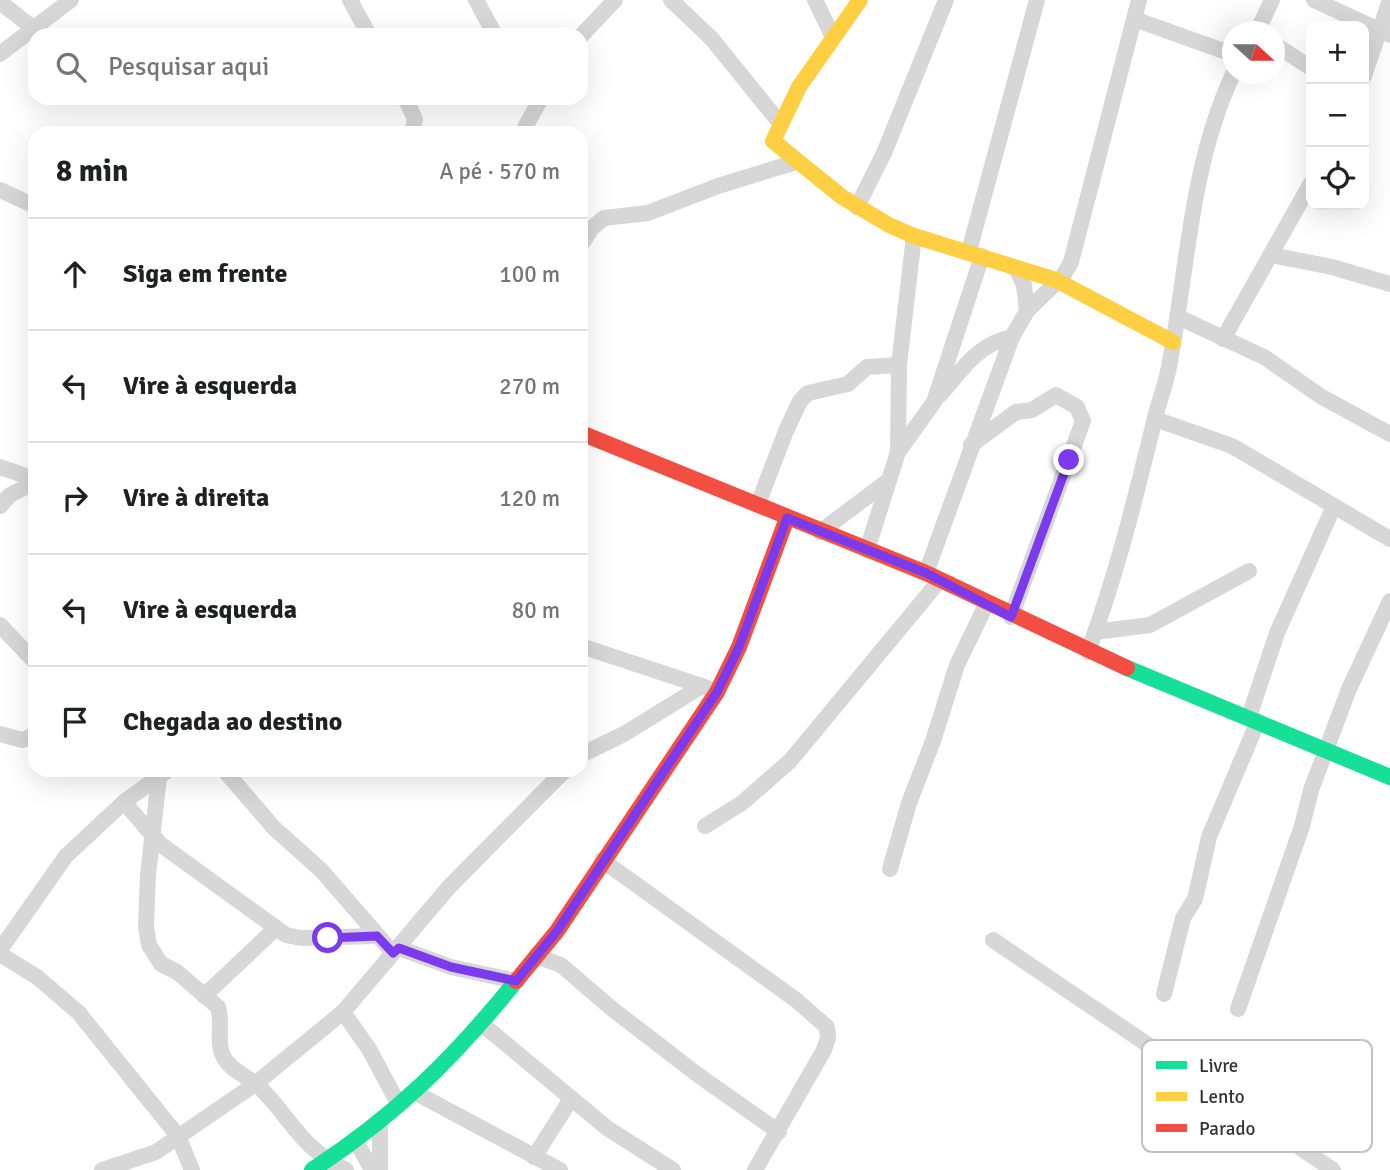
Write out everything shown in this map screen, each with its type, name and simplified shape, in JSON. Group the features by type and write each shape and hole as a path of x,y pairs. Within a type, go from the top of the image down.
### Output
{"street":[{"path":"0,2 33,28 71,0"},
{"path":"351,0 365,28"},
{"path":"476,0 491,28"},
{"path":"588,28 614,0"},
{"path":"671,0 712,39 779,122"},
{"path":"815,0 832,36"},
{"path":"759,174 779,122 832,36 860,0"},
{"path":"857,208 884,153 946,0"},
{"path":"934,402 975,254 1037,0"},
{"path":"705,826 742,803 790,761 933,577 971,445 1012,337 1027,311 1067,270 1076,249 1139,0"},
{"path":"1262,21 1272,0"},
{"path":"1314,0 1385,33"},
{"path":"1369,66 1385,33 1390,0"},
{"path":"1134,19 1222,50"},
{"path":"0,54 28,32"},
{"path":"1285,51 1306,65"},
{"path":"1088,652 1135,508 1178,317 1195,193 1206,144 1229,84"},
{"path":"408,105 415,118 413,126"},
{"path":"526,126 536,105"},
{"path":"773,141 857,208 914,236 1055,280 1173,342"},
{"path":"588,234 604,218 648,213 796,162"},
{"path":"0,190 28,203"},
{"path":"1223,339 1306,192"},
{"path":"898,452 899,365 914,236"},
{"path":"1271,255 1332,267 1390,284"},
{"path":"1017,270 1024,285 1027,311"},
{"path":"1178,317 1264,357 1322,397 1387,427"},
{"path":"867,550 898,452 934,402 980,350 994,341 1012,337"},
{"path":"758,504 786,431 800,401 808,393 848,384 867,367 899,365"},
{"path":"971,445 1016,412 1032,410 1056,395 1077,407 1083,421 1011,617"},
{"path":"1155,419 1232,446 1390,539"},
{"path":"588,436 933,577 986,605 1088,652 1326,748 1390,777"},
{"path":"0,467 28,478"},
{"path":"820,532 888,481"},
{"path":"0,506 10,495 28,485"},
{"path":"1164,994 1183,918 1195,899 1209,836 1254,719 1277,633 1334,506"},
{"path":"312,1170 356,1141 416,1093 482,1024 557,931 709,689 739,647 787,518"},
{"path":"1095,632 1150,625 1249,571"},
{"path":"1238,1009 1326,748 1349,689 1390,601"},
{"path":"890,869 905,814 933,741 957,664 986,605"},
{"path":"0,625 28,655"},
{"path":"588,648 709,689"},
{"path":"588,752 709,689"},
{"path":"0,734 22,740 28,738"},
{"path":"159,777 124,802 66,856 0,952 37,977 78,1012 178,1136 192,1170"},
{"path":"162,777 150,833 146,926 149,945 161,964 177,972 218,1007 222,1018 222,1055 239,1074 256,1084 296,1134 327,1160 346,1170"},
{"path":"230,777 274,828 321,870 377,936"},
{"path":"102,1170 148,1157 256,1084 343,1012 449,887 558,777"},
{"path":"124,802 150,833 170,851 275,929 292,937 377,936 418,955 478,974 516,981"},
{"path":"602,860 796,1000 827,1027 828,1038 824,1050 755,1170"},
{"path":"204,996 275,929"},
{"path":"557,931 561,965"},
{"path":"993,940 1142,1041"},
{"path":"536,956 561,965 666,1050 779,1132"},
{"path":"343,1012 374,1056 399,1105"},
{"path":"482,1024 538,1067 607,1128 673,1170"},
{"path":"416,1093 560,1170"},
{"path":"534,1157 571,1098"},
{"path":"380,1123 380,1170"},
{"path":"356,1141 372,1170"},
{"path":"1306,1152 1333,1170"}],"traffic: fast":[{"path":"1127,668 1390,777"},
{"path":"312,1170 397,1107 422,1084 469,1036 516,981"}],"traffic: slow":[{"path":"860,0 799,87 773,141 842,197 889,225 914,236 1056,280 1173,342"}],"traffic: jam":[{"path":"588,436 926,573 1127,668"},
{"path":"516,981 557,931 717,692 739,647 787,518"}],"route":[{"path":"328,938 377,936 393,953 399,948 451,967 516,981 557,931 653,783 717,692 739,647 787,518 926,573 1011,617 1032,553 1069,460"}]}
